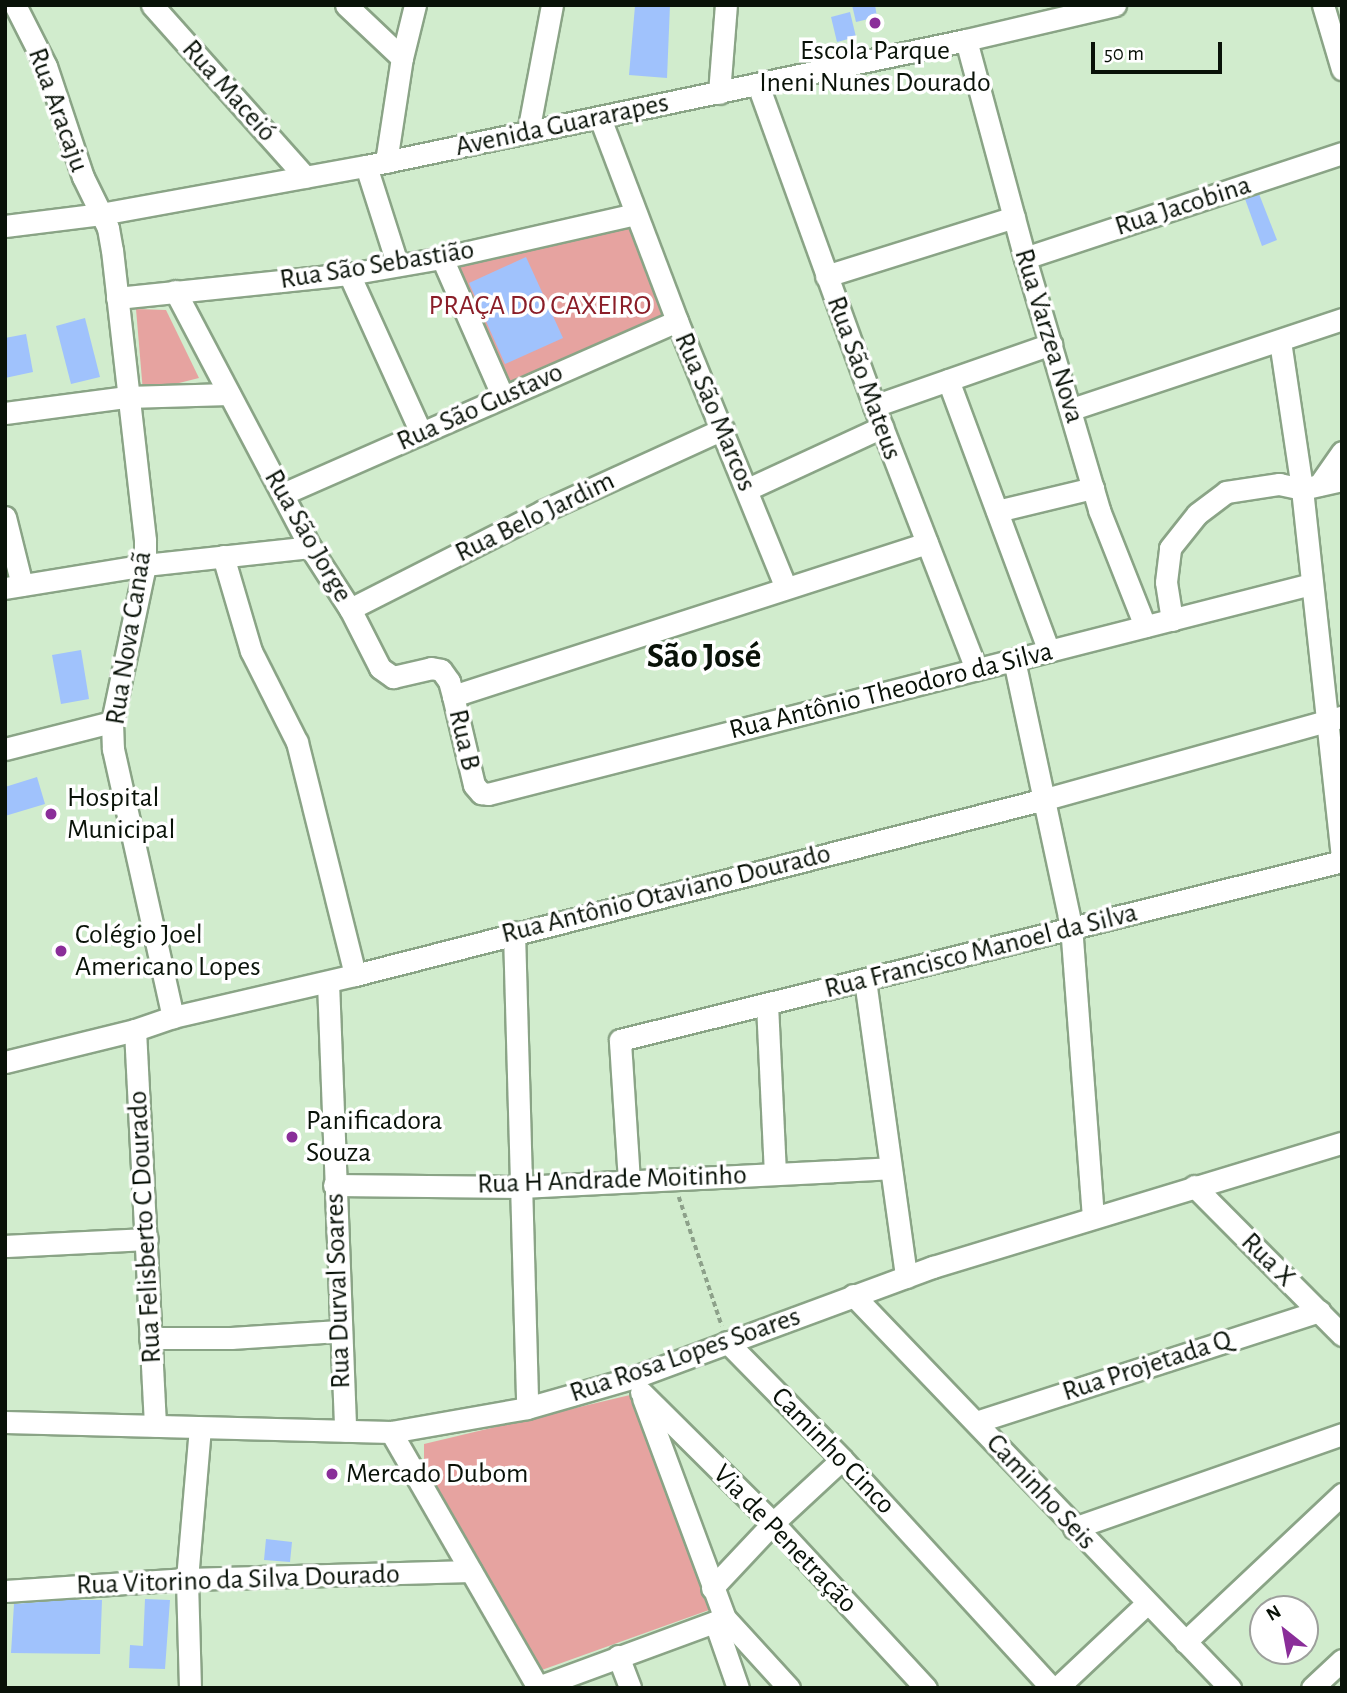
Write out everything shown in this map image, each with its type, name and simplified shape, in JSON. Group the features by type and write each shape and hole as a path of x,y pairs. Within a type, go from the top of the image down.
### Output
{"street":[{"name":"Rua Aracaju","path":"15,5 46,66 83,177 102,214"},
{"name":"Rua Maceió","path":"152,5 305,177"},
{"path":"346,5 402,58"},
{"path":"397,263 376,164 415,5"},
{"path":"528,132 552,5"},
{"path":"719,93 726,5"},
{"name":"Avenida Guararapes","path":"5,226 102,214 376,164 758,85 1115,5"},
{"path":"1323,5 1342,69"},
{"name":"Rua Varzea Nova","path":"966,40 1025,258 1072,409 1093,488 1145,626"},
{"name":"Rua São Mateus","path":"758,85 874,406 976,669"},
{"name":"Rua São Marcos","path":"600,118 677,321 748,489 786,588"},
{"name":"Rua Jacobina","path":"1025,258 1342,153"},
{"name":"Rua Nova Canaã","path":"102,214 112,250 127,397 140,474 145,565 112,722 113,749 173,1017"},
{"name":"Rua São Sebastião","path":"117,298 349,274 397,263 442,258 635,214"},
{"path":"826,276 1014,217"},
{"path":"442,258 503,397"},
{"path":"349,274 421,433"},
{"name":"Rua São Jorge","path":"175,291 310,547 350,609 380,668 386,674 398,677 431,668 441,670 449,681 453,696"},
{"path":"1072,409 1342,319"},
{"name":"Rua São Gustavo","path":"283,494 677,321"},
{"path":"1280,341 1310,487 1311,584 1334,719 1342,859"},
{"path":"874,406 1051,344"},
{"path":"948,380 1049,651"},
{"path":"5,413 127,397 229,394"},
{"path":"748,489 883,427"},
{"name":"Rua Belo Jardim","path":"350,609 543,511 723,429"},
{"path":"1310,487 1342,452"},
{"path":"1171,620 1166,582 1170,548 1197,514 1226,492 1279,484 1310,487 1342,480"},
{"path":"997,511 1093,488"},
{"path":"5,517 13,586 145,565 310,547"},
{"path":"453,696 927,543"},
{"path":"223,556 251,651 297,743 355,975"},
{"name":"Rua Antônio Theodoro da Silva","path":"474,785 481,793 488,794 1311,584"},
{"path":"1014,660 1072,928 1093,1217"},
{"name":"Rua B","path":"453,696 474,785"},
{"name":"Rua Antônio Otaviano Dourado","path":"5,1062 135,1030 173,1017 328,982 514,932 1044,799 1334,719"},
{"path":"5,749 112,722"},
{"name":"Rua Francisco Manoel da Silva","path":"629,1181 620,1040 1342,859"},
{"path":"514,932 527,1408"},
{"path":"865,980 906,1277"},
{"name":"Rua Durval Soares","path":"328,982 339,1331 345,1431"},
{"path":"767,1004 775,1173"},
{"name":"Rua Felisberto C Dourado","path":"135,1030 155,1424"},
{"name":"Rua Rosa Lopes Soares","path":"5,1422 391,1432 527,1408 638,1384 727,1342 853,1295 1093,1217 1342,1143"},
{"name":"Rua H Andrade Moitinho","path":"334,1185 522,1187 890,1168"},
{"name":"Rua X","path":"1194,1186 1342,1335"},
{"path":"5,1246 147,1239"},
{"name":"Caminho Seis","path":"853,1295 1146,1604 1230,1688"},
{"name":"Rua Projetada Q","path":"976,1422 1319,1311"},
{"path":"150,1338 231,1338 339,1331"},
{"name":"Caminho Cinco","path":"727,1342 842,1459 1054,1688"},
{"name":"Via de Penetração","path":"638,1384 773,1523 926,1688"},
{"name":"Via de Penetração","path":"638,1384 712,1588 720,1620 789,1688"},
{"path":"190,1688 187,1579 200,1428"},
{"path":"391,1432 537,1687 720,1620 738,1688"},
{"path":"1074,1528 1342,1434"},
{"path":"712,1588 773,1523 842,1459"},
{"path":"1185,1642 1342,1494"},
{"name":"Rua Vitorino da Silva Dourado","path":"5,1591 187,1579 471,1571"},
{"path":"1054,1688 1146,1604"},
{"path":"618,1656 630,1688"},
{"path":"1312,1688 1342,1660"}],"path":[{"path":"674,1181 727,1342"}],"green space":[{"name":"PRAÇA DO CAXEIRO","path":"633,218 674,319 504,392 447,261"},
{"path":"136,309 166,310 199,378 143,392"},
{"path":"630,1395 709,1610 539,1671 424,1464 424,1444"}],"building":[{"path":"670,5 667,78 629,75 635,6"},
{"path":"852,5 875,5 877,17 856,22"},
{"path":"850,12 856,37 837,42 831,17"},
{"path":"1259,194 1277,240 1262,246 1245,199"},
{"path":"526,257 563,338 505,364 469,283"},
{"path":"85,318 100,377 71,384 56,326"},
{"path":"26,334 33,372 5,378 5,338"},
{"path":"81,650 89,699 61,704 52,655"},
{"path":"37,777 45,804 5,816 5,787"},
{"path":"266,1539 292,1542 290,1562 264,1560"},
{"path":"145,1599 170,1600 165,1669 129,1668 130,1645 143,1646"},
{"path":"102,1600 100,1654 11,1653 14,1604"}],"place":[{"name":"Escola Parque Ineni Nunes Dourado","path":"875,23"},
{"name":"Hospital Municipal","path":"51,814"},
{"name":"Colégio Joel Americano Lopes","path":"61,951"},
{"name":"Panificadora Souza","path":"292,1137"},
{"name":"Mercado Dubom","path":"332,1474"}],"district":[{"name":"São José","path":"704,657"}]}
